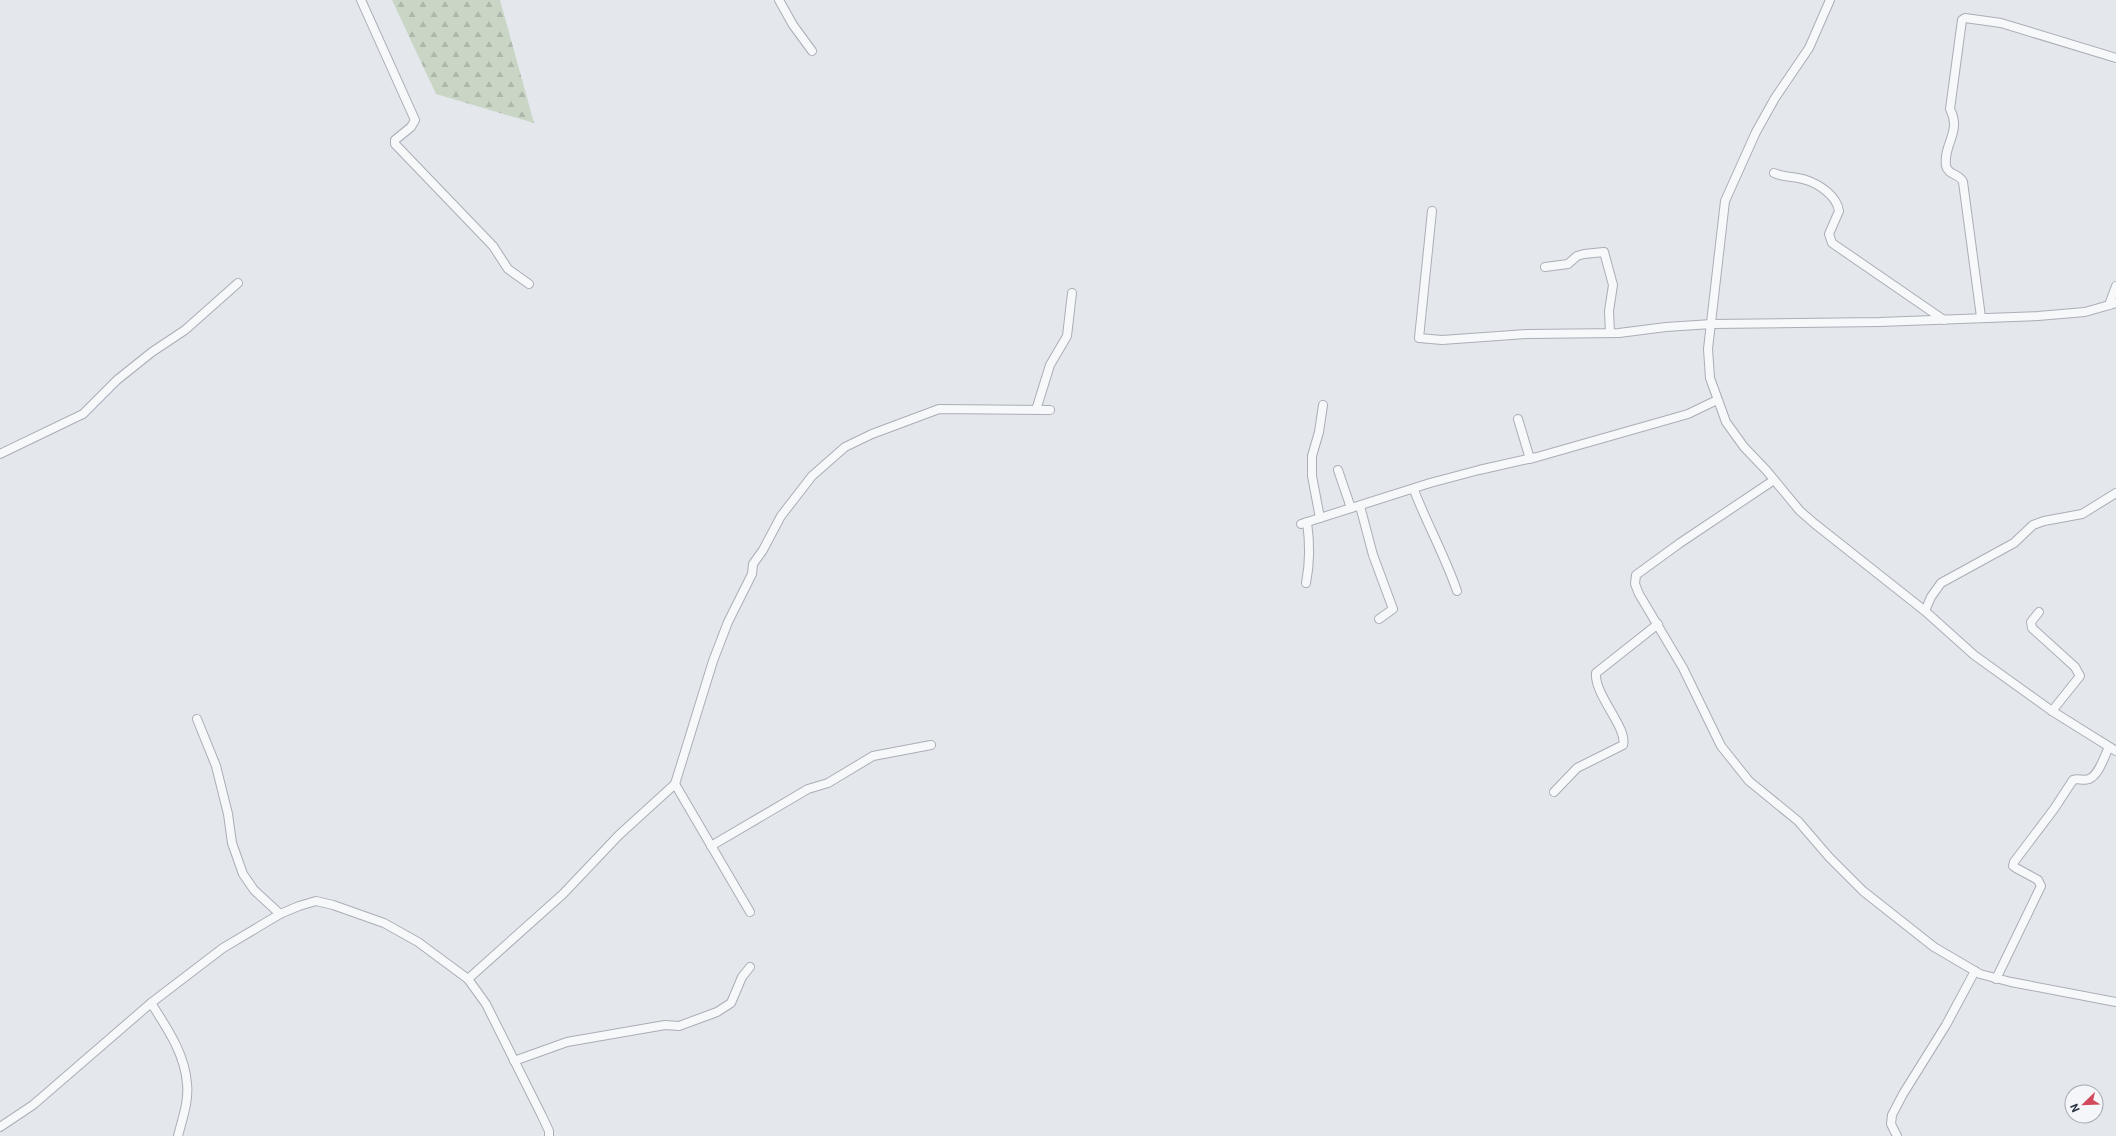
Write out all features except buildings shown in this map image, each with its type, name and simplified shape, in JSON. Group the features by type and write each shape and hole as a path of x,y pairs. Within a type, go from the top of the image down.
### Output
{"street":[{"path":"361,0 415,120 412,127 395,140 395,144 492,246 508,269 529,284"},
{"path":"779,0 793,25 812,51"},
{"path":"1830,0 1809,48 1775,98 1756,132 1725,201 1708,349 1710,378 1726,422 1744,447 1800,511 1925,612 1974,655 2052,711 2113,749 2094,776 2084,780 2077,778 2073,780 2054,809 2014,862 2013,866 2038,880 2041,886 1996,979"},
{"path":"1981,317 1963,182 1962,178 1948,170 1946,166 1948,144 1954,134 1954,120 1950,109 1962,20 1965,18 2001,23 2116,58"},
{"path":"1774,173 1790,178 1805,179 1820,186 1829,194 1838,206 1839,211 1829,234 1832,242 1944,320"},
{"path":"1432,211 1419,338 1442,340 1527,334 1610,333 1712,324 1944,320 1981,317 2064,315 2085,312 2113,304 2116,286"},
{"path":"1544,267 1568,264 1577,256 1584,254 1604,252 1613,284 1609,311 1610,333"},
{"path":"0,454 83,414 117,380 152,352 185,330 238,282"},
{"path":"1036,410 1050,365 1067,336 1072,293"},
{"path":"1306,584 1309,568 1310,539 1304,523 1479,470 1530,459 1688,414 1717,400"},
{"path":"1320,518 1312,476 1312,456 1320,432 1323,405"},
{"path":"468,979 563,894 619,835 675,784 713,661 728,622 752,574 753,564 763,550 781,516 812,476 845,447 872,434 938,409 1050,410"},
{"path":"1518,418 1530,459"},
{"path":"1338,470 1351,508"},
{"path":"1774,480 1680,543 1636,575 1635,584 1639,594 1683,668 1721,746 1749,781 1798,821 1829,857 1869,896 1934,947 1975,971 1996,979 2116,1002"},
{"path":"1414,490 1427,524 1446,561 1457,591"},
{"path":"1925,612 1931,597 1941,583 2014,543 2033,526 2044,521 2082,514 2116,493"},
{"path":"1360,506 1373,555 1393,609 1379,619"},
{"path":"2040,612 2031,622 2032,628 2075,667 2080,676 2052,711"},
{"path":"1554,792 1577,768 1622,745 1623,736 1598,687 1596,673 1658,624"},
{"path":"197,719 216,766 228,814 232,843 241,869 254,890 280,914"},
{"path":"711,846 808,789 828,783 873,756 931,744"},
{"path":"675,784 750,912"},
{"path":"0,1127 33,1105 151,1003 223,948 280,914 316,901 333,905 384,923 418,942 468,979 486,1004 542,1116 549,1131 549,1136"},
{"path":"514,1060 568,1042 665,1025 679,1026 717,1012 731,1003 742,977 750,967"},
{"path":"1896,1136 1891,1124 1892,1115 1903,1094 1946,1026 1975,971"},
{"path":"151,1003 170,1033 183,1063 188,1085 185,1111 178,1136"}],"green space":[{"path":"392,0 500,0 534,123 436,94"}]}
